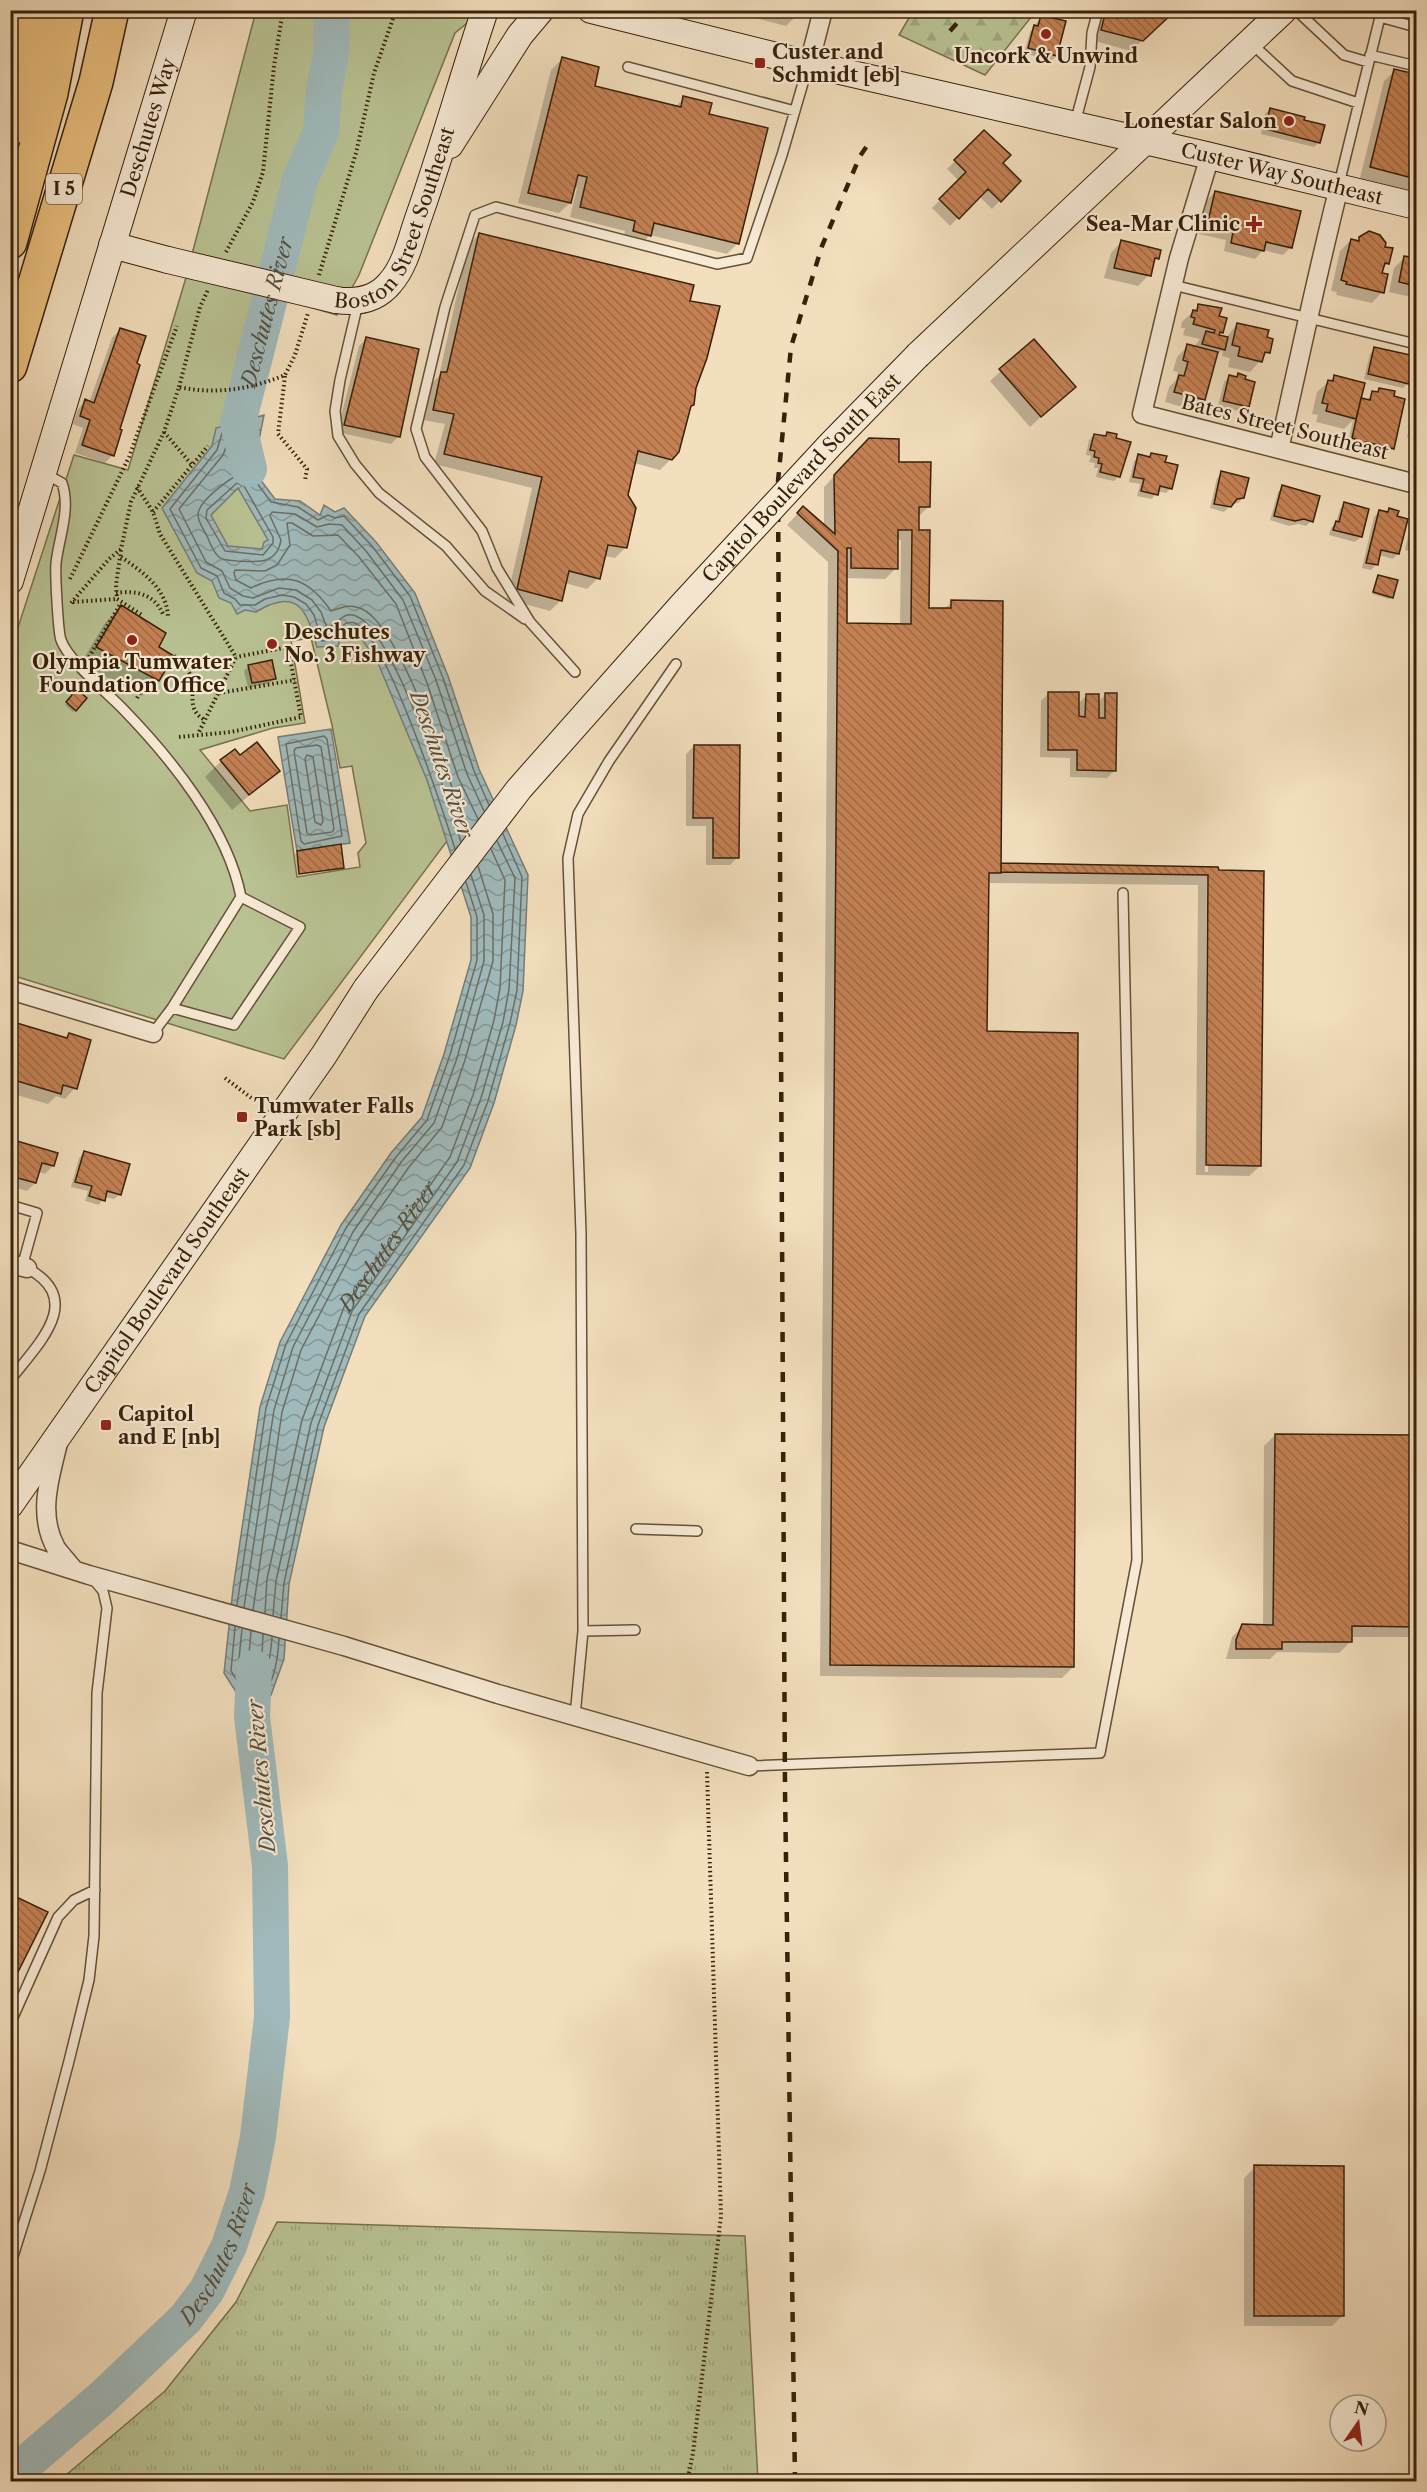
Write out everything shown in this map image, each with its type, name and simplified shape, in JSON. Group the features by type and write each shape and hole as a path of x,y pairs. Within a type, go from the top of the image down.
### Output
{"highway":[{"path":"10,129 37,10"},
{"name":"I 5","path":"10,243 51,93 67,10"},
{"name":"I 5","path":"10,366 96,82 112,10"}],"main road":[{"name":"Deschutes Way","path":"10,581 184,10"},
{"name":"Boston Street Southeast","path":"112,245 347,301 372,297 390,284 402,264 438,163 485,10"},
{"path":"438,163 520,35 541,10"},
{"name":"Custer Way Southeast","path":"591,10 808,64 1210,156 1416,206"},
{"name":"Capitol Boulevard South East","path":"324,1056 366,989 519,789 690,596 831,444 918,355 1284,10"},
{"name":"Capitol Boulevard Southeast","path":"10,1505 324,1056"}],"street":[{"path":"808,64 823,10"},
{"path":"1173,285 1210,156"},
{"path":"1279,449 1309,320 1313,290 1339,187"},
{"name":"Bates Street Southeast","path":"1173,285 1142,414 1416,484"},
{"path":"10,990 153,1033"},
{"path":"59,1438 45,1508 49,1530 56,1548 81,1572"},
{"path":"10,1550 749,1766"}],"lane":[{"path":"1075,125 1090,67 1092,33 1098,10"},
{"path":"1296,10 1344,56 1416,66"},
{"path":"1339,187 1380,17 1416,27"},
{"path":"1250,42 1292,81 1358,104"},
{"path":"575,672 530,622 497,568 482,531 425,457 416,429 445,307 475,215 496,207 717,264 747,258 808,64"},
{"path":"628,67 795,111"},
{"path":"1173,285 1309,320 1416,344"},
{"path":"347,301 335,411 338,436 355,464 380,493 446,546 485,591 530,622"},
{"path":"44,473 62,483 66,497 56,566 60,639 69,655 145,733 173,767 200,806 227,854 241,897 172,1008 153,1033"},
{"path":"575,1716 583,1631 581,1233 568,858 578,814 609,761 676,664"},
{"path":"749,1766 1100,1753 1137,1560 1123,893"},
{"path":"172,1008 234,1025 300,927 241,897"},
{"path":"10,1205 37,1213 20,1266 42,1276 51,1287 56,1302 46,1332 10,1380"},
{"path":"636,1529 697,1531"},
{"path":"10,2266 40,2171 89,1980 94,1936 97,1693 107,1608 103,1591 81,1572"},
{"path":"583,1631 635,1630"},
{"path":"10,2024 58,1917 74,1900 95,1890"}],"path":[{"path":"222,259 253,202 263,172 274,66 284,10"},
{"path":"317,282 356,153 374,73 396,10"},
{"path":"89,658 119,601 116,593 130,501 164,432 179,387 200,307 211,284"},
{"path":"305,480 307,468 278,434 285,375 295,355 310,307"},
{"path":"58,597 74,574 129,457 177,326"},
{"path":"179,387 205,392 263,384 285,375"},
{"path":"164,432 192,465"},
{"path":"153,512 208,446"},
{"path":"137,486 153,512 160,534 236,657"},
{"path":"59,614 121,549"},
{"path":"121,557 147,576 163,595 168,607 168,617"},
{"path":"116,593 133,590 148,597 163,614"},
{"path":"71,602 119,601 142,615"},
{"path":"179,737 231,732 301,717 288,647 236,657"},
{"path":"174,656 190,673 193,682 192,706 198,716 205,720"},
{"path":"198,734 236,657"},
{"path":"137,698 148,678"},
{"path":"218,694 295,680"},
{"path":"225,1078 254,1100"},
{"path":"682,1746 707,1770 721,2216 693,2453 687,2481"}],"green space":[{"path":"256,11 482,11 455,33 359,275 337,315 272,296 256,347 238,422 250,474 368,601 462,821 284,1059 11,975 11,649 74,455 128,470 185,281","holes":["311,638 340,768 352,766 366,843 358,853 360,867 297,877 287,805 250,811 200,750 273,728 305,723 291,641"]},
{"path":"913,11 1036,11 985,75 899,35"},
{"path":"277,2222 745,2236 758,2481 59,2481 165,2391 236,2302"}],"water":[{"path":"264,415 253,470 275,499 300,501 320,515 324,505 335,512 344,508 376,542 415,593 448,676 479,769 528,875 523,991 494,1103 470,1168 365,1316 324,1427 289,1584 284,1659 271,1695 252,1717 224,1673 233,1589 260,1407 280,1342 341,1225 391,1153 422,1117 444,1054 471,960 471,917 427,780 378,663 360,636 353,629 347,629 341,636 338,646 317,647 304,613 299,606 291,602 282,601 256,612 245,610 237,614 231,603 219,598 212,581 197,573 162,508 212,446 216,428","holes":["238,488 268,540 264,542 262,549 228,546 211,515"]},
{"path":"331,729 350,843 297,851 278,737"}],"building":[{"path":"778,10 800,10 799,16"},
{"path":"1106,10 1176,10 1143,41 1101,30"},
{"path":"1041,15 1066,21 1057,56 1028,48 1034,25 1038,26"},
{"path":"562,57 599,67 595,86 681,107 683,96 712,103 709,114 768,128 739,244 654,223 651,236 633,231 635,221 580,207 587,177 578,175 571,203 528,193"},
{"path":"1394,69 1416,74 1416,179 1370,167"},
{"path":"1270,108 1325,125 1320,143 1265,129"},
{"path":"984,130 1011,155 1003,163 1021,181 1001,202 988,189 959,219 939,199 966,172 954,160"},
{"path":"1215,191 1301,211 1292,248 1266,242 1264,251 1231,243 1233,232 1207,226"},
{"path":"1369,231 1380,235 1386,243 1385,247 1393,248 1389,264 1385,263 1382,273 1388,274 1384,293 1346,284 1347,282 1341,280 1351,239 1359,241 1359,237"},
{"path":"479,233 694,285 690,301 720,306 679,452 672,460 638,451 628,495 636,508 627,548 608,545 600,579 569,571 562,601 517,589 542,477 444,454 454,414 433,410 441,372 447,372"},
{"path":"1121,240 1161,250 1159,259 1155,258 1151,276 1114,268"},
{"path":"1404,256 1416,258 1416,286 1399,282"},
{"path":"1198,304 1222,308 1219,316 1227,318 1223,333 1220,332 1219,335 1228,337 1225,350 1202,344 1206,331 1214,333 1215,330 1193,324 1195,318 1191,317 1193,310 1197,311"},
{"path":"1237,323 1269,330 1267,337 1273,339 1270,353 1265,352 1262,362 1238,356 1240,347 1232,345"},
{"path":"120,328 146,336 114,456 82,445 90,420 80,416 85,399 94,403"},
{"path":"366,337 419,349 400,437 344,425"},
{"path":"1034,339 1076,387 1041,417 999,369"},
{"path":"1187,344 1218,352 1205,400 1174,392 1179,375 1184,376 1188,362 1183,360"},
{"path":"1374,347 1415,356 1409,384 1368,374"},
{"path":"1238,373 1246,376 1245,379 1255,382 1249,407 1223,401 1229,375 1237,377"},
{"path":"1334,375 1365,383 1356,419 1326,411 1328,404 1322,403 1328,380 1333,381"},
{"path":"1379,388 1395,391 1394,396 1405,399 1394,449 1366,442 1365,446 1354,444 1355,439 1352,438 1361,398 1370,400 1372,391 1378,392"},
{"path":"1416,407 1416,433 1411,432"},
{"path":"1107,432 1117,434 1116,438 1131,442 1120,477 1100,472 1102,464 1098,463 1099,458 1094,457 1095,451 1090,450 1094,434 1106,436"},
{"path":"869,438 899,439 899,462 931,462 930,507 919,507 919,530 930,530 929,608 951,608 951,600 1003,601 1001,873 989,873 987,1031 1078,1033 1074,1667 830,1665 838,551 797,513 803,506 835,534 834,475","holes":["898,530 912,530 911,624 847,623 847,548 851,548 851,568 898,569"]},
{"path":"1151,453 1167,456 1165,462 1178,465 1172,489 1160,486 1158,495 1141,491 1144,479 1133,477 1138,454 1150,457"},
{"path":"1221,471 1249,478 1244,498 1237,499 1231,507 1214,504"},
{"path":"1282,485 1320,496 1313,522 1274,516"},
{"path":"1344,502 1369,509 1362,537 1333,530 1336,521 1339,522"},
{"path":"1389,508 1399,511 1397,516 1408,519 1399,554 1381,550 1378,565 1366,563 1379,510 1388,512"},
{"path":"1416,520 1416,547 1409,545"},
{"path":"1378,575 1398,580 1393,598 1373,592"},
{"name":"Olympia Tumwater Foundation Office","path":"121,605 166,633 159,647 174,656 159,681 96,647"},
{"path":"272,660 276,679 252,683 248,665"},
{"path":"77,689 87,698 76,711 66,702"},
{"path":"1048,692 1079,692 1079,716 1085,717 1086,694 1099,694 1099,718 1105,718 1105,693 1117,693 1116,771 1077,770 1077,750 1048,750"},
{"path":"257,742 280,771 249,795 220,760 235,749 240,755"},
{"path":"694,745 740,745 739,858 713,858 713,818 693,818"},
{"path":"341,844 344,868 299,874 297,851"},
{"path":"1001,863 1218,867 1219,870 1264,871 1261,1166 1206,1165 1208,875 1001,872"},
{"path":"10,1021 67,1038 69,1033 91,1040 77,1089 63,1085 61,1094 10,1079"},
{"path":"10,1139 58,1153 54,1166 42,1163 36,1183 10,1176"},
{"path":"84,1151 130,1164 121,1195 107,1191 105,1201 89,1196 92,1186 75,1182"},
{"path":"1275,1434 1416,1435 1416,1627 1352,1626 1352,1642 1282,1642 1282,1649 1236,1649 1236,1640 1242,1624 1273,1625"},
{"path":"10,1894 48,1912 10,1988"},
{"path":"1254,2165 1344,2166 1344,2316 1254,2316"}],"waterway":[{"name":"Deschutes River","path":"249,469 238,423 300,180 321,132 324,89 331,54 332,10"},
{"name":"Deschutes River","path":"10,2477 102,2398 186,2318 207,2290 229,2246 247,2192 258,2137 272,2017 270,1866 252,1717 254,1668"}],"railway":[{"path":"950,31 969,10"},
{"path":"795,2482 785,1791 778,481 791,347 822,246 860,156 867,146"}],"place":[{"name":"Uncork & Unwind","path":"1046,34"},
{"name":"Custer and Schmidt [eb]","path":"760,63"},
{"name":"Lonestar Salon","path":"1289,121"},
{"name":"Sea-Mar Clinic","path":"1254,224"},
{"name":"Olympia Tumwater Foundation Office","path":"132,640"},
{"name":"Deschutes No. 3 Fishway","path":"272,644"},
{"name":"Tumwater Falls Park [sb]","path":"242,1117"},
{"name":"Capitol and E [nb]","path":"106,1425"}]}
